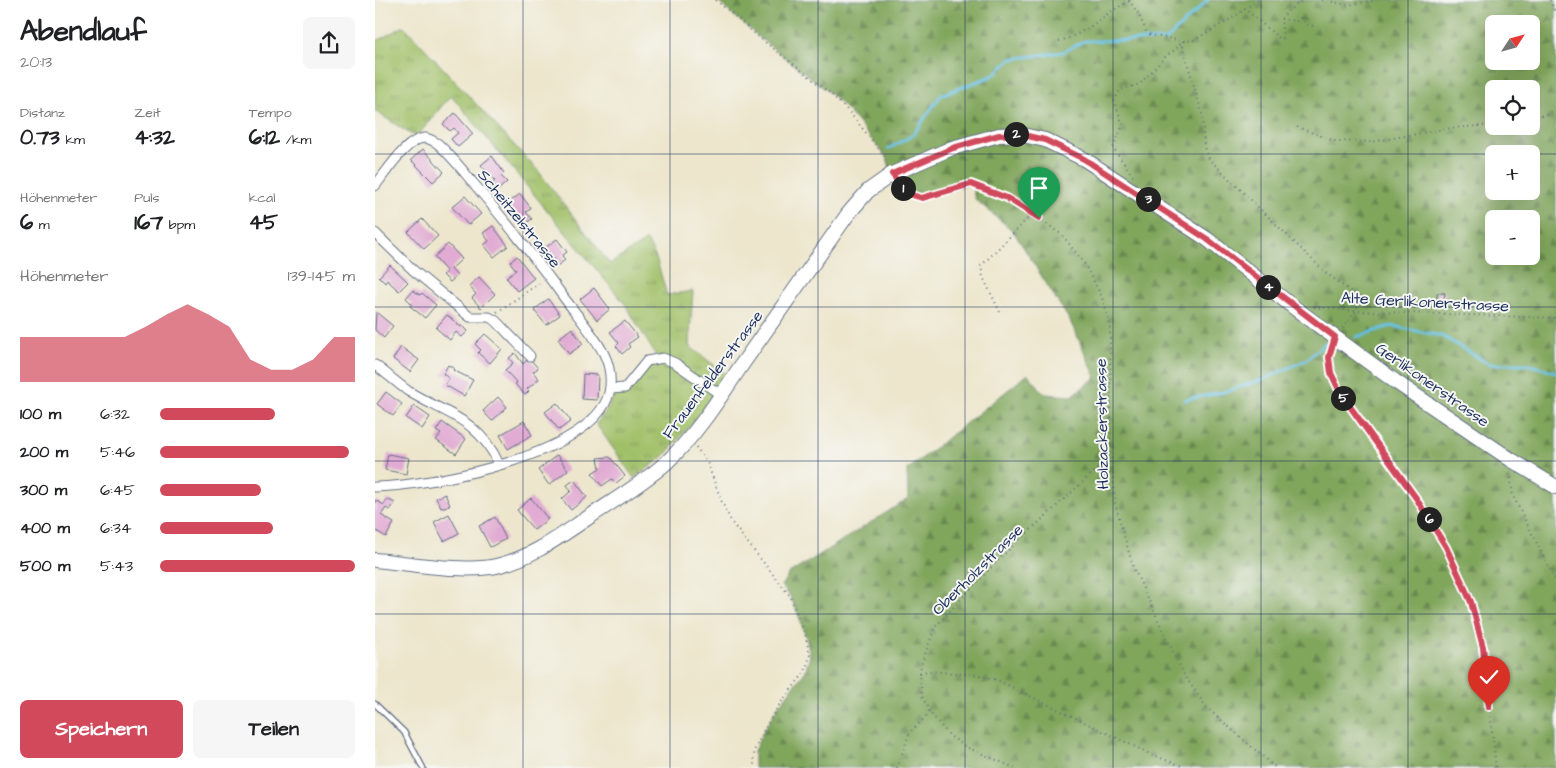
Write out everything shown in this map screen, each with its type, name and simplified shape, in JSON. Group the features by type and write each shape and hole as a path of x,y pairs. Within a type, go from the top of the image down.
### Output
{"street":[{"name":"Frauenfelderstrasse","path":"375,560 470,568 499,566 530,554 556,539 637,484 667,462 688,440 848,214 868,191 892,174 953,148 999,135 1019,134 1045,140 1084,159 1207,239 1292,306"},
{"name":"Scheitzelstrasse","path":"375,186 406,146 417,139 426,138 437,143 499,213 549,276 603,352 609,366 610,389 604,406 593,421 562,442 530,455 439,480 375,487"},
{"path":"375,233 413,270 470,317 489,317 496,321 530,356"},
{"name":"Gerlikonerstrasse","path":"1292,306 1396,382 1556,487"},
{"path":"610,389 620,390 625,388 647,361 663,358 675,363 721,395"},
{"path":"375,365 407,390 460,418 472,427 491,448 499,464"}],"lane":[{"path":"375,704 404,732 423,768"}],"path":[{"name":"Holzackerstrasse","path":"716,0 760,38 830,93 850,113 887,158 892,174 902,187 912,195 922,198 971,184 1007,198 1062,235 1084,264 1102,297 1111,326 1111,457 1115,503 1133,568 1184,675 1207,707 1276,768"},
{"path":"1059,41 1083,32 1129,0 1139,15 1146,31 1151,35 1195,40 1258,0"},
{"path":"1281,18 1304,0"},
{"path":"1322,0 1349,5 1375,0"},
{"path":"1550,0 1556,14"},
{"path":"1244,8 1280,39 1283,38 1281,18"},
{"path":"1281,18 1295,22 1301,18 1304,24 1316,26"},
{"path":"1182,40 1203,113 1204,148 1209,159 1326,273 1354,294 1359,303 1356,311 1335,337 1329,357 1331,373 1341,394 1416,498 1446,547 1471,602 1483,647 1496,768"},
{"path":"1135,182 1133,175 1113,148 1123,125 1115,100 1120,90 1140,84 1166,56 1175,50 1182,40"},
{"path":"1540,115 1556,110"},
{"path":"1297,127 1334,141 1371,142 1450,128 1485,126"},
{"path":"1001,312 983,277 981,266 1032,214"},
{"path":"489,317 549,276"},
{"name":"Alte Gerlikonerstrasse","path":"1292,306 1356,311 1556,318"},
{"path":"688,440 699,450 707,462 732,523 790,596 807,637 810,656 805,672 779,705 764,730 753,752 754,768"},
{"name":"Oberholzstrasse","path":"1015,768 966,747 950,736 930,713 922,696 921,665 935,627 1000,558 1111,457"},
{"path":"1510,458 1510,480 1513,496 1556,581"},
{"path":"920,672 979,675 997,680 1148,753 1187,768"},
{"path":"897,768 910,732 930,713"}],"green space":[{"path":"716,0 1556,0 1556,768 754,768 754,751 764,730 779,705 805,672 810,656 798,614 790,596 781,586 789,574 908,499 907,470 1028,374 1045,394 1072,396 1096,377 1070,321 1013,231 975,199 971,184 922,198 912,195 902,187 892,174 887,158 850,113 830,93 760,38"},
{"path":"404,26 539,172 610,264 647,240 656,258 667,295 693,291 689,346 726,374 698,417 663,457 634,478 596,424 607,410 614,394 626,393 647,364 658,359 625,304 451,95 419,134 412,135 375,111 375,42"}],"building":[{"path":"455,113 473,134 458,147 451,139 458,133 454,128 450,131 443,124"},
{"path":"423,149 444,172 433,182 411,160"},
{"path":"492,156 504,173 501,176 507,182 498,190 493,183 495,181 481,165"},
{"path":"520,194 531,208 526,212 532,219 522,226 507,204"},
{"path":"465,196 481,214 468,225 452,207"},
{"path":"422,219 438,236 424,249 408,232"},
{"path":"493,226 508,246 494,257 484,245 489,241 483,233"},
{"path":"557,239 567,252 562,256 565,260 557,266 545,248"},
{"path":"448,244 462,259 451,269 457,276 450,282 443,275 447,272 434,257"},
{"path":"517,256 534,278 517,291 506,277 516,270 510,262"},
{"path":"390,265 408,282 399,291 387,280 385,283 379,277"},
{"path":"479,277 495,294 481,308 472,298 476,294 469,286"},
{"path":"594,288 610,309 597,320 580,299"},
{"path":"413,290 420,295 422,293 436,305 425,318 410,306 412,304 406,298"},
{"path":"1437,293 1445,293 1444,300 1437,300"},
{"path":"548,299 560,315 546,325 534,310"},
{"path":"376,312 393,326 384,338 375,330"},
{"path":"447,315 468,331 462,337 456,332 450,340 436,328"},
{"path":"625,321 638,337 628,344 630,347 622,354 616,346 619,343 610,332"},
{"path":"572,328 583,344 569,354 558,339"},
{"path":"485,334 502,349 490,363 478,353 481,350 475,344"},
{"path":"401,347 419,360 410,372 393,359"},
{"path":"515,353 523,364 529,358 538,368 533,372 539,379 527,389 529,391 525,395 505,370 513,363 509,358"},
{"path":"448,365 454,368 453,370 473,380 464,396 445,385 449,378 443,374"},
{"path":"583,374 598,375 597,400 582,399"},
{"path":"386,392 402,404 393,416 377,404"},
{"path":"498,397 507,407 492,421 483,411"},
{"path":"557,403 571,421 559,430 545,412"},
{"path":"414,406 430,417 422,429 406,418"},
{"path":"524,421 532,435 508,449 500,435"},
{"path":"442,422 466,439 456,454 436,440 441,434 436,431"},
{"path":"388,454 409,458 406,474 385,470"},
{"path":"557,455 568,470 549,485 538,470"},
{"path":"610,457 625,476 616,483 612,479 602,486 592,473 600,468 598,458"},
{"path":"574,480 587,497 571,510 562,499 571,491 567,485"},
{"path":"445,494 450,505 441,508 436,498"},
{"path":"531,498 548,519 534,530 517,510"},
{"path":"387,499 395,503 390,510 386,508 381,515 394,523 386,537 375,530 375,500 384,505"},
{"path":"449,514 459,533 444,541 434,522"},
{"path":"495,517 506,539 490,547 479,526"}],"waterway":[{"path":"888,149 913,135 941,95 992,76 1011,59 1063,52 1084,41 1166,40 1208,0"},
{"path":"1356,337 1391,326 1442,336 1489,364 1527,364 1556,372"},
{"path":"1184,400 1224,392 1262,380 1306,360 1325,343"}],"route":[{"path":"1039,218 1007,198 971,184 922,198 912,195 902,187 892,174 953,148 999,135 1019,134 1045,140 1084,159 1207,239 1292,306 1335,337 1329,357 1331,373 1341,394 1416,498 1446,547 1471,602 1483,647 1489,707"}]}
